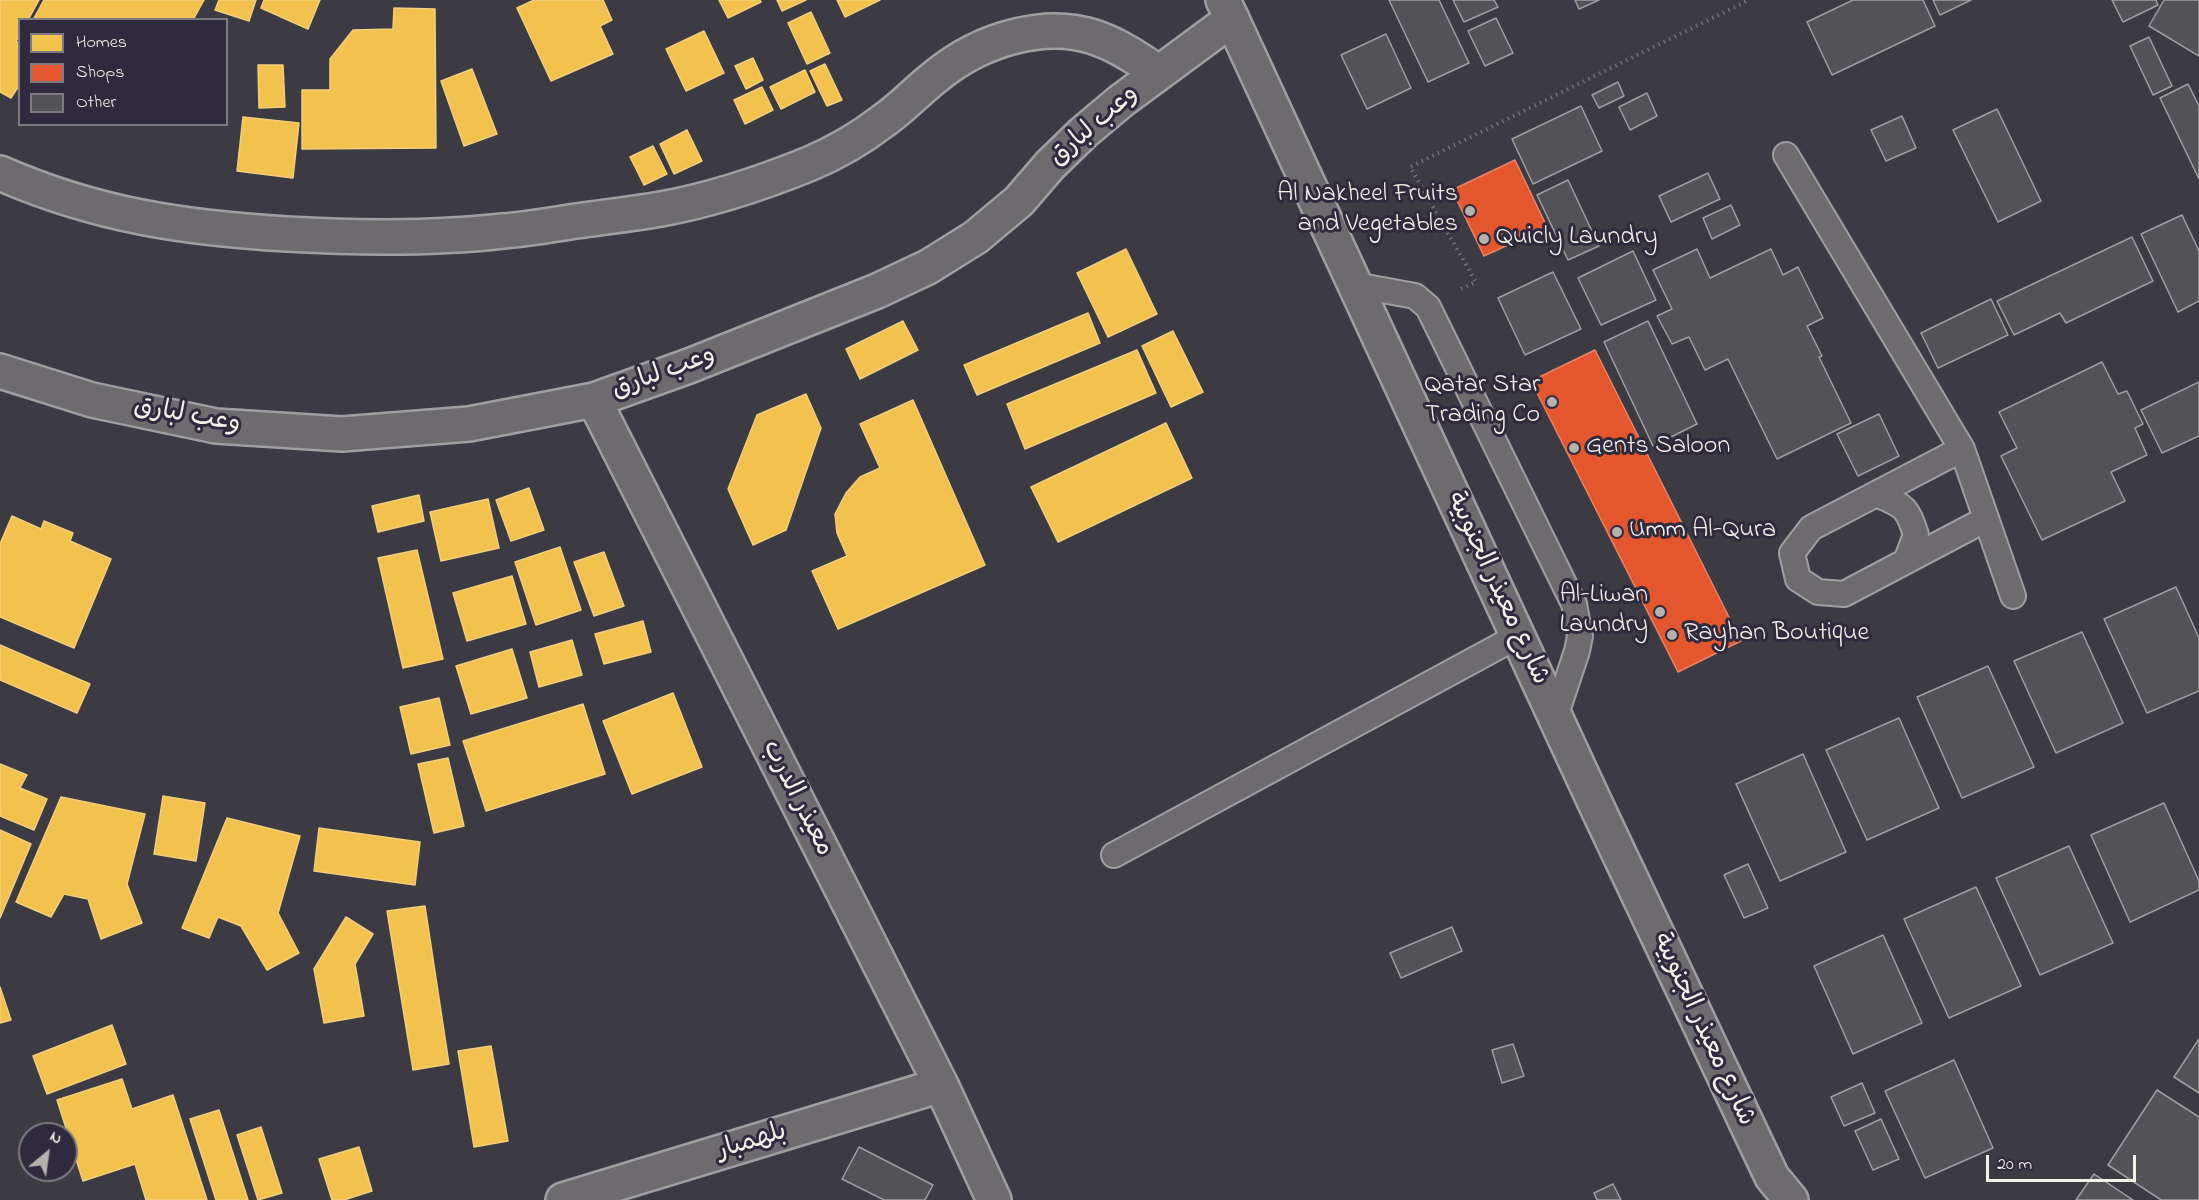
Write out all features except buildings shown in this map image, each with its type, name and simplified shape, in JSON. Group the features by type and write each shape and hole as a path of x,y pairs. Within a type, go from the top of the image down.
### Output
{"street":[{"name":"وعب لبارق","path":"0,371 92,400 216,426 342,434 469,424 594,400 700,362 877,291 928,267 976,237 1019,201 1050,165 1084,132 1160,73 1227,10"},
{"name":"شارع معيذر الجنوبية","path":"1227,10 1555,717 1779,1192"},
{"path":"0,173 81,204 132,217 184,226 325,236 413,237 501,232 663,209 715,196 810,164 852,142 883,122 933,78 957,61 1013,36 1036,31 1085,34 1108,41 1133,54 1160,73"},
{"name":"معيذر الدرب","path":"594,400 941,1085 994,1200"},
{"name":"بلهمبار","path":"563,1200 941,1085"}],"lane":[{"path":"1786,154 1962,449 2013,596"},
{"path":"1355,285 1415,296 1428,306 1574,604 1579,620 1579,644 1555,717"},
{"path":"1962,449 1811,528 1792,553 1798,579 1818,592 1844,594 1986,519"},
{"path":"1876,494 1897,503 1909,512 1917,535 1906,561"},
{"path":"1114,855 1518,636"}],"path":[{"path":"1428,306 1476,282 1410,167 1749,0"}],"place":[{"name":"Al Nakheel Fruits and Vegetables","path":"1470,211"},
{"name":"Quicly Laundry","path":"1484,239"},
{"name":"Qatar Star Trading Co","path":"1552,402"},
{"name":"Gents Saloon","path":"1574,448"},
{"name":"Umm Al-Qura","path":"1617,532"},
{"name":"Al-Liwan Laundry","path":"1660,612"},
{"name":"Rayhan Boutique","path":"1672,635"}]}
